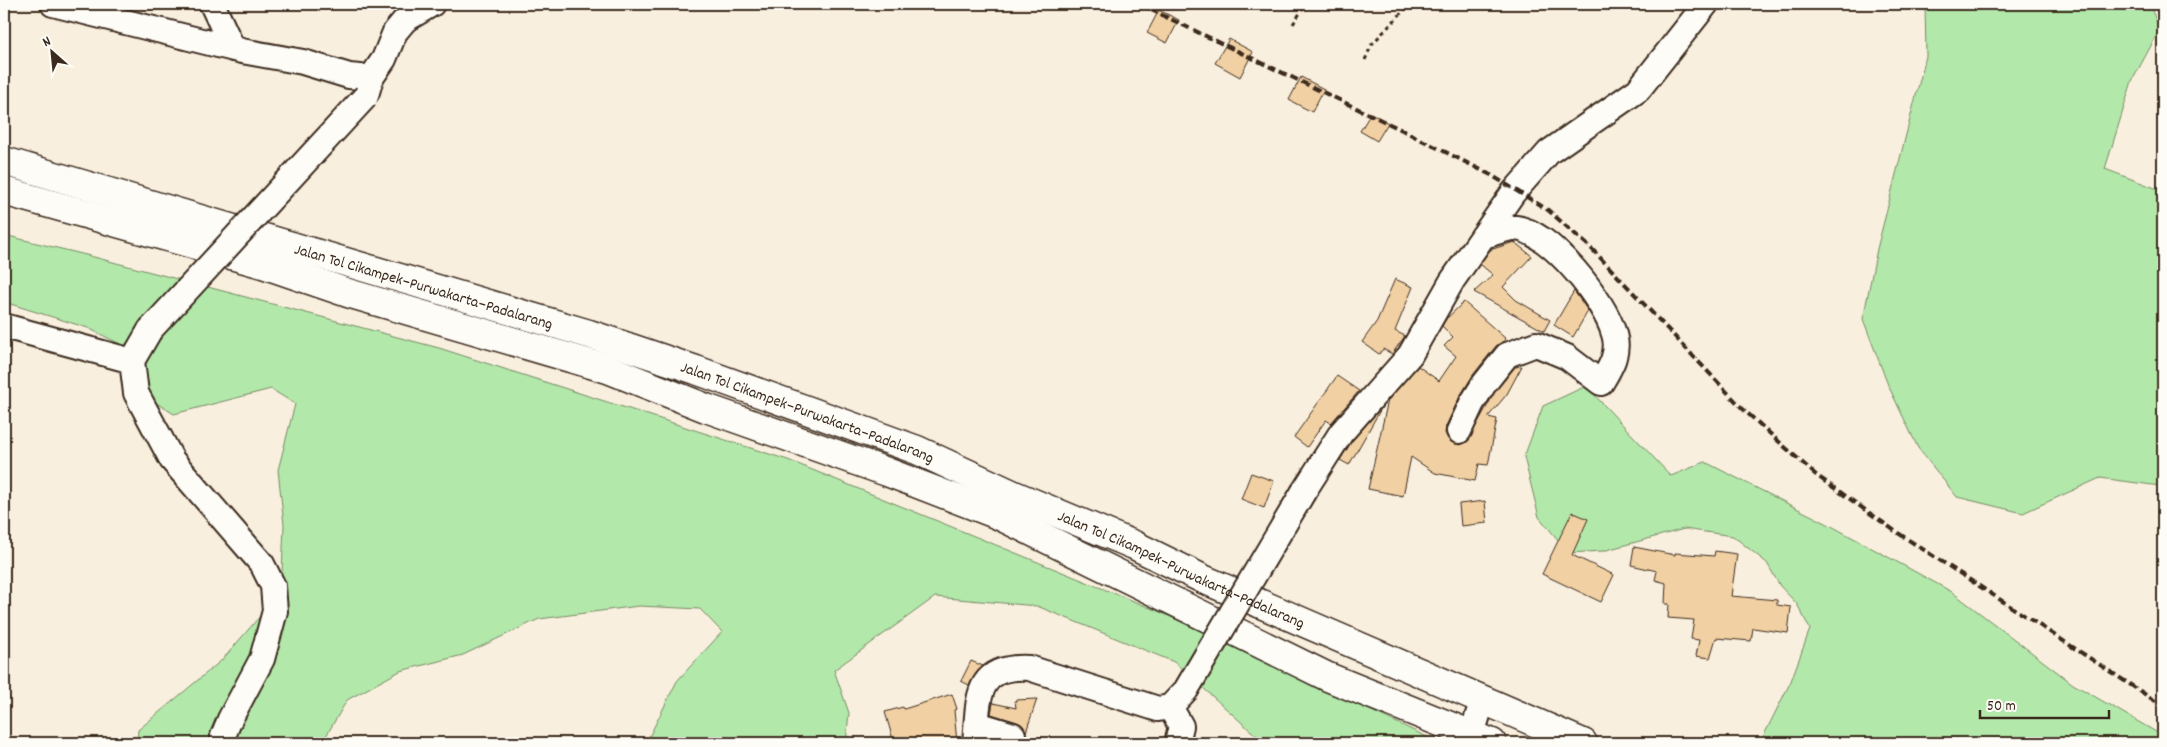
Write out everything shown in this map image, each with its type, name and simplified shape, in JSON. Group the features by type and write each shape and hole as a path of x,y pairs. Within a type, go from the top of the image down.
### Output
{"highway":[{"name":"Jalan Tol Cikampek–Purwakarta–Padalarang","path":"4,161 589,334 742,386 917,450 1014,495 1134,545 1203,579 1583,743"},
{"name":"Jalan Tol Cikampek–Purwakarta–Padalarang","path":"4,191 263,264 348,292 608,370 998,515 1328,677 1482,739"}],"street":[{"path":"53,4 233,49 303,62 348,76 369,87"},
{"path":"212,4 233,49"},
{"path":"223,743 223,736 230,718 262,659 275,611 273,586 262,564 172,460 136,392 132,361 150,330 369,87 384,59 395,32 401,24 432,4"},
{"path":"1012,735 976,734 982,685 994,674 1016,668 1029,668 1044,672 1146,706 1162,709 1178,698 1341,433 1410,355 1452,281 1513,193 1549,152 1638,90 1706,4"},
{"path":"1459,431 1480,390 1507,355 1536,344 1567,357 1601,383 1614,361 1615,335 1598,298 1554,249 1534,233 1515,228 1483,236"},
{"path":"4,326 132,361"},
{"path":"1177,743 1181,726 1178,698"},
{"path":"1482,739 1483,699"}],"path":[{"path":"1293,24 1306,4"},
{"path":"1364,60 1372,44 1410,4"}],"green space":[{"path":"1925,4 2149,4 2160,29 2132,81 2105,169 2163,191 2163,488 2160,486 2100,478 2023,513 1957,497 1918,448 1888,385 1863,319 1877,249 1926,56"},
{"path":"4,235 439,348 788,460 1160,612 1440,743 1275,743 1260,739 1174,662 1037,606 935,597 834,670 849,713 846,743 743,743 721,737 716,743 646,743 677,681 722,632 700,609 639,606 539,619 463,655 400,671 347,700 322,743 137,743 138,730 222,660 261,615 282,572 284,525 278,470 295,404 271,389 174,414 153,401 120,344 88,328 4,302"},
{"path":"1586,386 1671,476 1705,462 1826,523 1952,592 2073,684 2163,736 2163,743 1760,743 1791,681 1810,629 1797,604 1780,586 1767,563 1733,536 1684,529 1603,551 1569,553 1539,517 1524,457 1543,406"}],"building":[{"path":"1159,10 1179,20 1167,43 1147,33"},
{"path":"1229,39 1253,52 1240,77 1215,63"},
{"path":"1301,77 1324,89 1312,112 1289,100"},
{"path":"1371,113 1388,123 1377,141 1360,131"},
{"path":"1514,242 1532,256 1503,287 1516,300 1550,320 1544,331 1474,292 1493,275 1480,264 1490,250"},
{"path":"1395,279 1413,287 1395,331 1405,336 1392,354 1383,349 1379,354 1362,342 1377,321"},
{"path":"1574,291 1588,311 1573,337 1554,325"},
{"path":"1464,302 1506,339 1496,346 1473,375 1460,396 1446,426 1445,433 1448,439 1460,445 1467,442 1495,392 1515,367 1522,366 1507,394 1488,417 1497,419 1488,465 1479,464 1475,481 1435,473 1411,457 1403,496 1368,489 1388,400 1418,366 1439,381 1456,356 1444,346 1453,337 1442,326 1446,319"},
{"path":"1337,376 1359,391 1331,423 1326,420 1307,447 1294,437"},
{"path":"1382,407 1349,465 1340,460 1352,441"},
{"path":"1251,473 1274,481 1264,508 1241,499"},
{"path":"1485,501 1487,523 1461,526 1459,504"},
{"path":"1572,512 1588,519 1572,555 1614,575 1601,602 1542,574"},
{"path":"1634,547 1675,555 1675,553 1714,556 1715,551 1737,554 1731,596 1777,600 1777,605 1791,607 1788,633 1753,628 1751,641 1716,638 1710,658 1696,656 1699,640 1691,639 1694,620 1668,618 1669,604 1665,604 1666,583 1655,580 1657,571 1631,565"},
{"path":"971,661 983,666 969,685 961,681"},
{"path":"952,694 957,709 954,710 957,743 894,743 885,712 903,707 904,709"},
{"path":"1037,699 1026,732 1023,726 1017,722 991,714 993,703 1016,708 1015,700"}],"railway":[{"path":"1139,4 1400,129 1491,175 1548,210 1591,248 1745,411 1816,475 1895,531 2163,706"}]}
